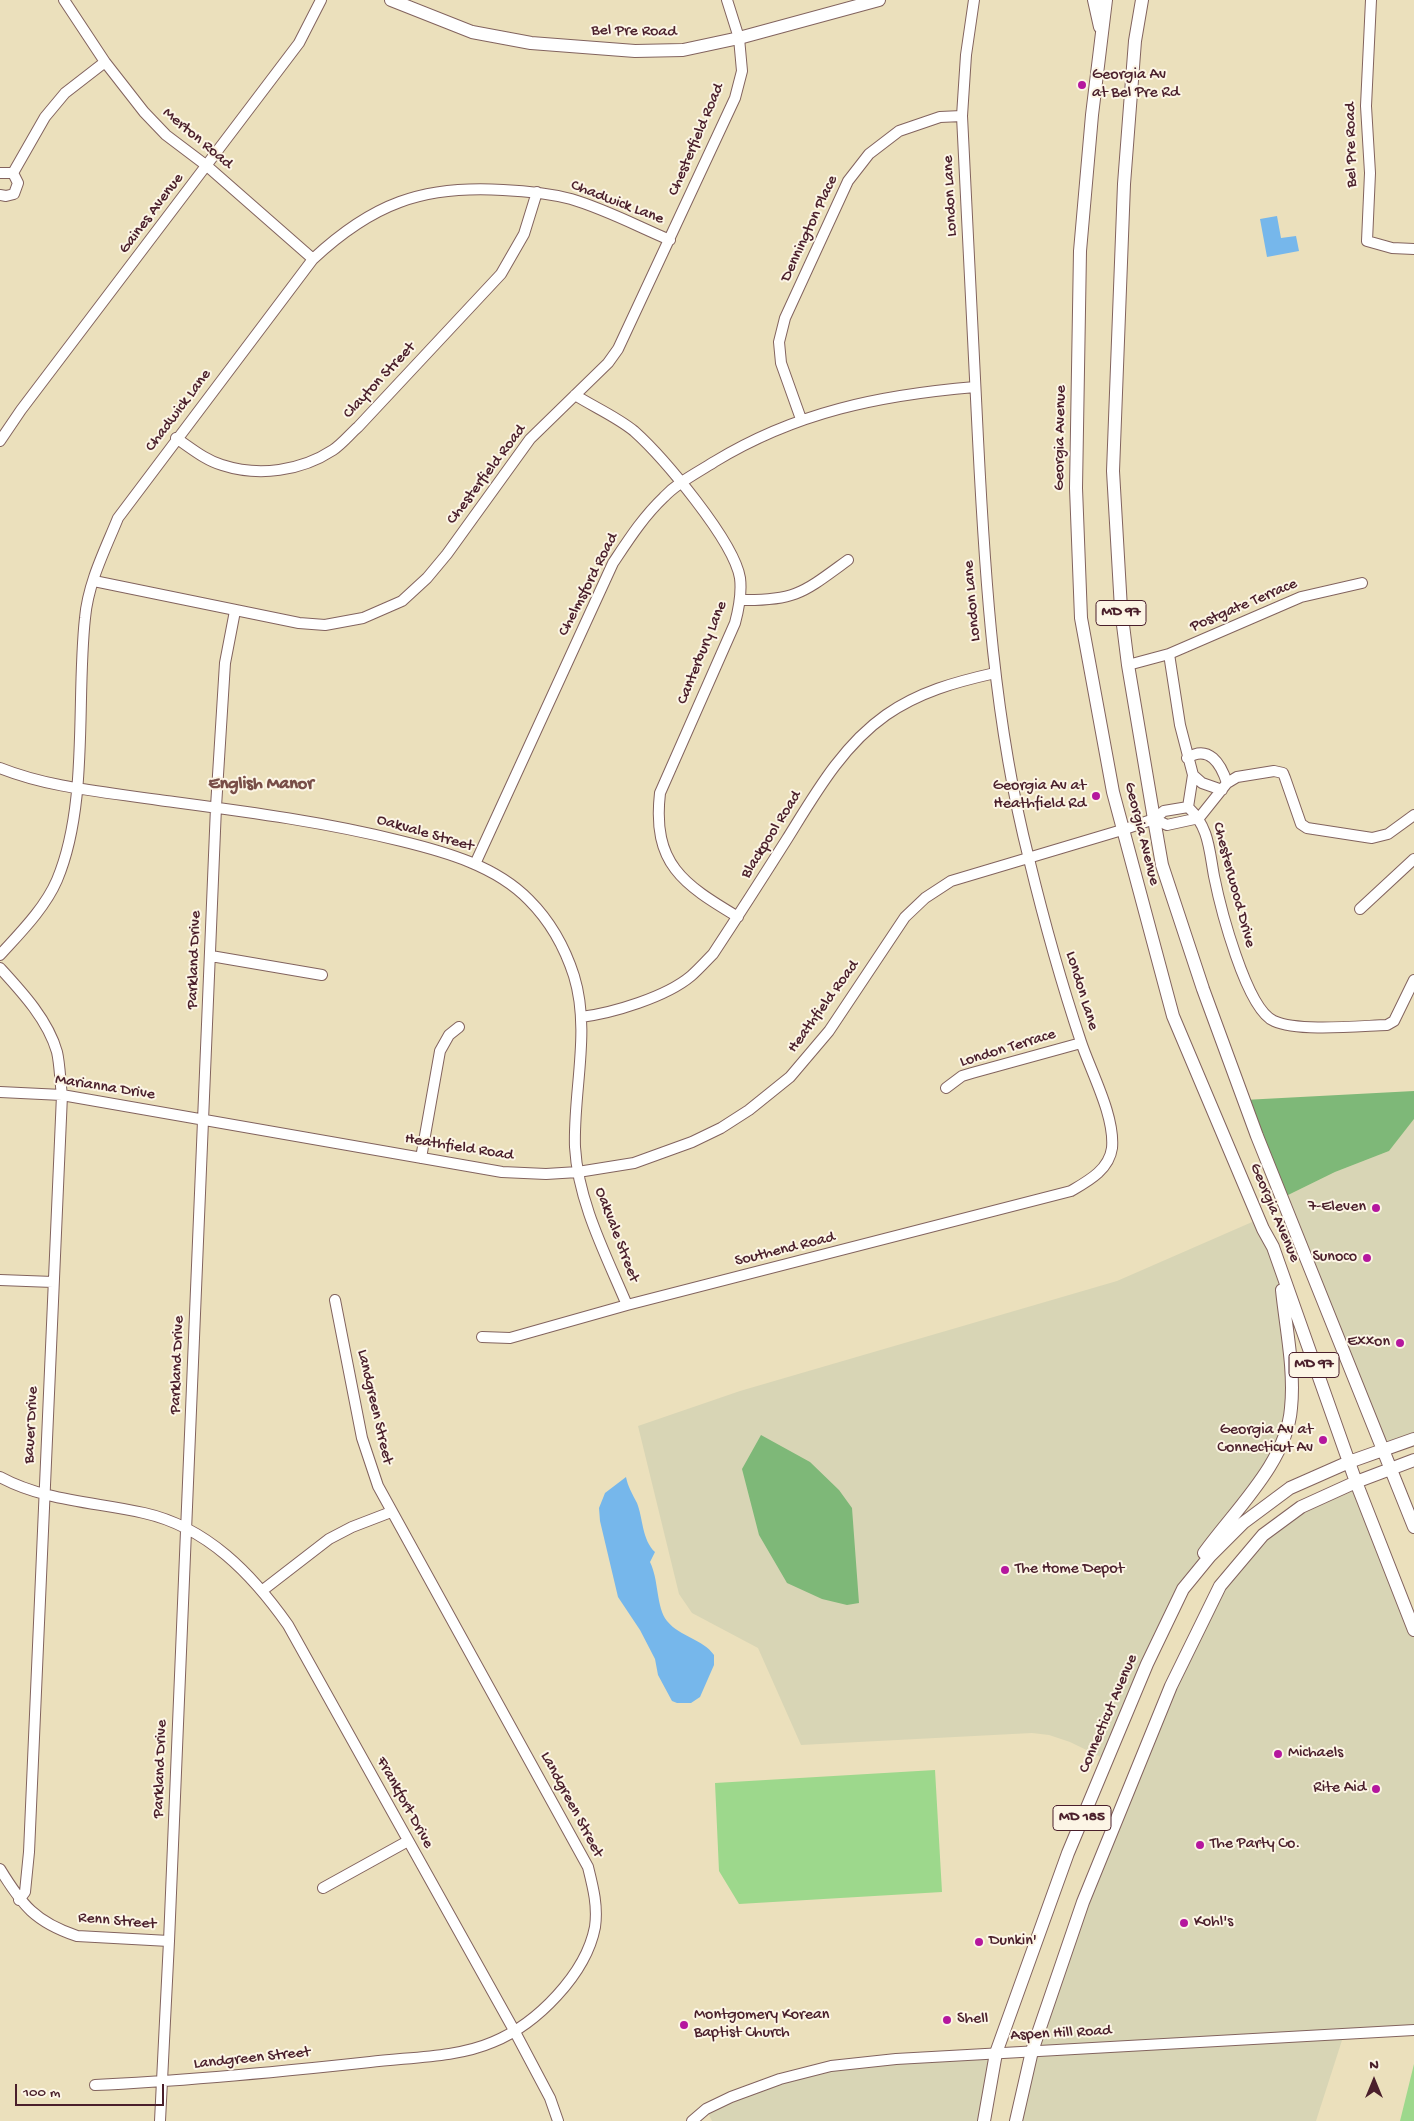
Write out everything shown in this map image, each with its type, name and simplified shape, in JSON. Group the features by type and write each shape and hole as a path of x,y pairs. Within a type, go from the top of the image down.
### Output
{"main road":[{"name":"Bel Pre Road","path":"391,0 472,32 531,44 635,51 682,50 738,38 879,0"},
{"path":"1094,0 1102,41"},
{"name":"Georgia Avenue","path":"1106,0 1092,115 1080,252 1076,488 1077,568 1081,618 1122,830 1173,1016 1273,1247 1356,1482 1414,1630"},
{"name":"Georgia Avenue","path":"1142,0 1136,36 1124,184 1113,471 1121,609 1128,665 1162,865 1202,990 1257,1136 1414,1527"},
{"path":"1136,36 1147,0"},
{"path":"1183,1589 1201,1557 1272,1463 1284,1439 1291,1409 1291,1382 1280,1268"},
{"name":"Connecticut Avenue","path":"984,2121 996,2053 1068,1853 1147,1664 1183,1589 1225,1541 1275,1498 1309,1478 1414,1439"},
{"path":"1391,1470 1414,1460"},
{"name":"MD 185","path":"1016,2121 1032,2051 1083,1902 1171,1686 1213,1598 1234,1568 1263,1535 1301,1506 1356,1482 1391,1470"}],"street":[{"name":"Merton Road","path":"64,0 106,62 144,112 166,135 207,166 313,259"},
{"name":"Gaines Avenue","path":"0,442 21,410 299,43 321,0"},
{"name":"Chesterfield Road","path":"94,580 299,624 325,625 364,618 402,601 427,578 447,554 530,439 608,363 618,349 735,98 742,71 738,38 726,0"},
{"name":"London Lane","path":"974,0 966,55 962,116 984,562 995,673 1008,763 1028,857 1081,1043 1111,1125 1112,1150 1105,1165 1093,1178"},
{"name":"Bel Pre Road","path":"1371,0 1366,106 1370,173 1367,240 1392,248 1414,249"},
{"path":"13,174 45,117 65,93 106,62"},
{"name":"Dennington Place","path":"801,419 786,382 779,342 785,318 848,181 868,154 899,131 940,117 962,116"},
{"path":"0,173 13,174"},
{"path":"0,195 10,196 16,191 18,183 13,174"},
{"name":"Chadwick Lane","path":"0,955 31,921 56,882 70,846 76,788 85,616 94,580 118,518 176,438 313,259 334,239 356,223 380,210 410,198 439,190 468,188 537,192 596,208 670,240"},
{"name":"Clayton Street","path":"176,438 203,457 223,466 252,471 284,470 303,464 333,450 358,427 501,274 524,234 537,192"},
{"name":"Chelmsford Road","path":"475,864 614,564 639,523 665,495 682,482 741,446 801,419 870,400 919,392 975,387"},
{"name":"Canterbury Lane","path":"575,395 633,431 682,482 731,551 740,577 741,600 735,624 660,793 657,819 666,854 685,882 738,917"},
{"path":"741,600 773,601 792,597 812,587 848,560"},
{"name":"Postgate Terrace","path":"1128,665 1169,654 1281,605 1362,582"},
{"name":"Parkland Drive","path":"160,2121 160,2082 170,1941 216,807 226,663 235,611"},
{"path":"1169,654 1187,758 1193,776 1188,808"},
{"name":"Blackpool Road","path":"581,1017 603,1014 629,1005 663,992 689,977 713,954 825,778 853,744 885,716 927,692 958,681 995,673"},
{"path":"1187,758 1198,753 1216,759 1220,764 1224,786"},
{"name":"Oakvale Street","path":"0,768 76,788 284,816 353,829 424,847 475,864 516,889 547,920 568,959 575,979 581,1017 575,1147 578,1172 583,1197 627,1305"},
{"path":"1154,819 1167,824 1199,818 1224,786 1237,777 1274,771 1283,773 1301,824 1308,828 1324,832 1380,837 1414,815"},
{"path":"1193,776 1202,783 1224,786"},
{"path":"1154,819 1164,811 1188,808 1199,818"},
{"name":"Chesterwood Drive","path":"1199,818 1205,831 1224,923 1257,1004 1269,1018 1275,1022 1305,1026 1387,1025 1394,1021 1414,980"},
{"name":"Heathfield Road","path":"204,1119 502,1172 546,1174 578,1172 634,1163 692,1142 721,1128 749,1110 790,1077 829,1031 905,917 925,898 951,881 1154,819"},
{"path":"1360,909 1414,859"},
{"path":"211,956 322,975"},
{"name":"Bauer Drive","path":"0,968 22,992 49,1032 57,1053 62,1095 43,1495 29,1852 25,1892 19,1900"},
{"path":"420,1158 440,1051 449,1035 459,1027"},
{"name":"London Terrace","path":"946,1088 962,1076 1081,1043"},
{"name":"Marianna Drive","path":"0,1092 62,1095 204,1119"},
{"name":"Southend Road","path":"482,1337 510,1338 627,1305 1055,1196 1071,1191 1093,1178"},
{"path":"0,1280 53,1282"},
{"name":"Landgreen Street","path":"95,2085 235,2076 449,2053 491,2043 515,2032 561,1990 585,1958 595,1926 596,1895 588,1867 378,1486 362,1438 335,1300"},
{"name":"Frankfort Drive","path":"0,1477 43,1495 144,1513 170,1520 234,1560 263,1590 288,1625 515,2032 550,2098 558,2121"},
{"path":"263,1590 329,1539 352,1527 391,1512"},
{"path":"323,1888 408,1841"},
{"name":"Renn Street","path":"0,1869 19,1900 38,1918 77,1936 170,1941"},
{"name":"Aspen Hill Road","path":"692,2121 706,2108 731,2097 780,2079 831,2066 896,2059 1414,2030"}],"shaded area":[{"path":"1414,1119 1414,1439 1383,1451 1282,1198 1335,1172 1389,1151"},
{"path":"1259,1219 1280,1268 1290,1363 1284,1439 1201,1557 1107,1760 1070,1742 1049,1735 1032,1733 801,1745 758,1648 692,1613 679,1594 638,1426 740,1391 1117,1281"},
{"path":"1356,1482 1414,1630 1414,2030 1344,2034 1316,2121 1016,2121 1065,1955 1213,1598 1263,1535"},
{"path":"996,2053 984,2121 712,2121 706,2109 831,2066"}],"green space":[{"path":"1414,1091 1414,1119 1389,1151 1335,1172 1282,1198 1244,1100"},
{"path":"761,1435 810,1462 839,1490 852,1508 859,1603 847,1605 822,1599 787,1583 759,1535 742,1469"},
{"path":"935,1770 942,1892 739,1904 719,1871 715,1783"},
{"path":"1414,2064 1414,2121 1400,2121 1401,2117"}],"water":[{"path":"1277,216 1281,238 1296,236 1299,251 1267,257 1260,219"},
{"path":"626,1477 639,1509 645,1535 655,1552 650,1562 663,1615 678,1631 704,1645 714,1655 714,1665 700,1697 691,1703 672,1701 658,1675 655,1659 640,1630 618,1597 600,1521 599,1508 605,1493"}],"place":[{"name":"Georgia Av at Bel Pre Rd","path":"1082,85"},
{"name":"Georgia Av at Heathfield Rd","path":"1096,796"},
{"name":"7-Eleven","path":"1376,1208"},
{"name":"Sunoco","path":"1367,1258"},
{"name":"Exxon","path":"1400,1343"},
{"name":"Georgia Av at Connecticut Av","path":"1323,1440"},
{"name":"The Home Depot","path":"1005,1570"},
{"name":"Michaels","path":"1278,1754"},
{"name":"Rite Aid","path":"1376,1789"},
{"name":"The Party Co.","path":"1200,1845"},
{"name":"Kohl's","path":"1184,1923"},
{"name":"Dunkin'","path":"979,1942"},
{"name":"Shell","path":"947,2020"},
{"name":"Montgomery Korean Baptist Church","path":"684,2025"}],"district":[{"name":"English Manor","path":"261,785"}]}
